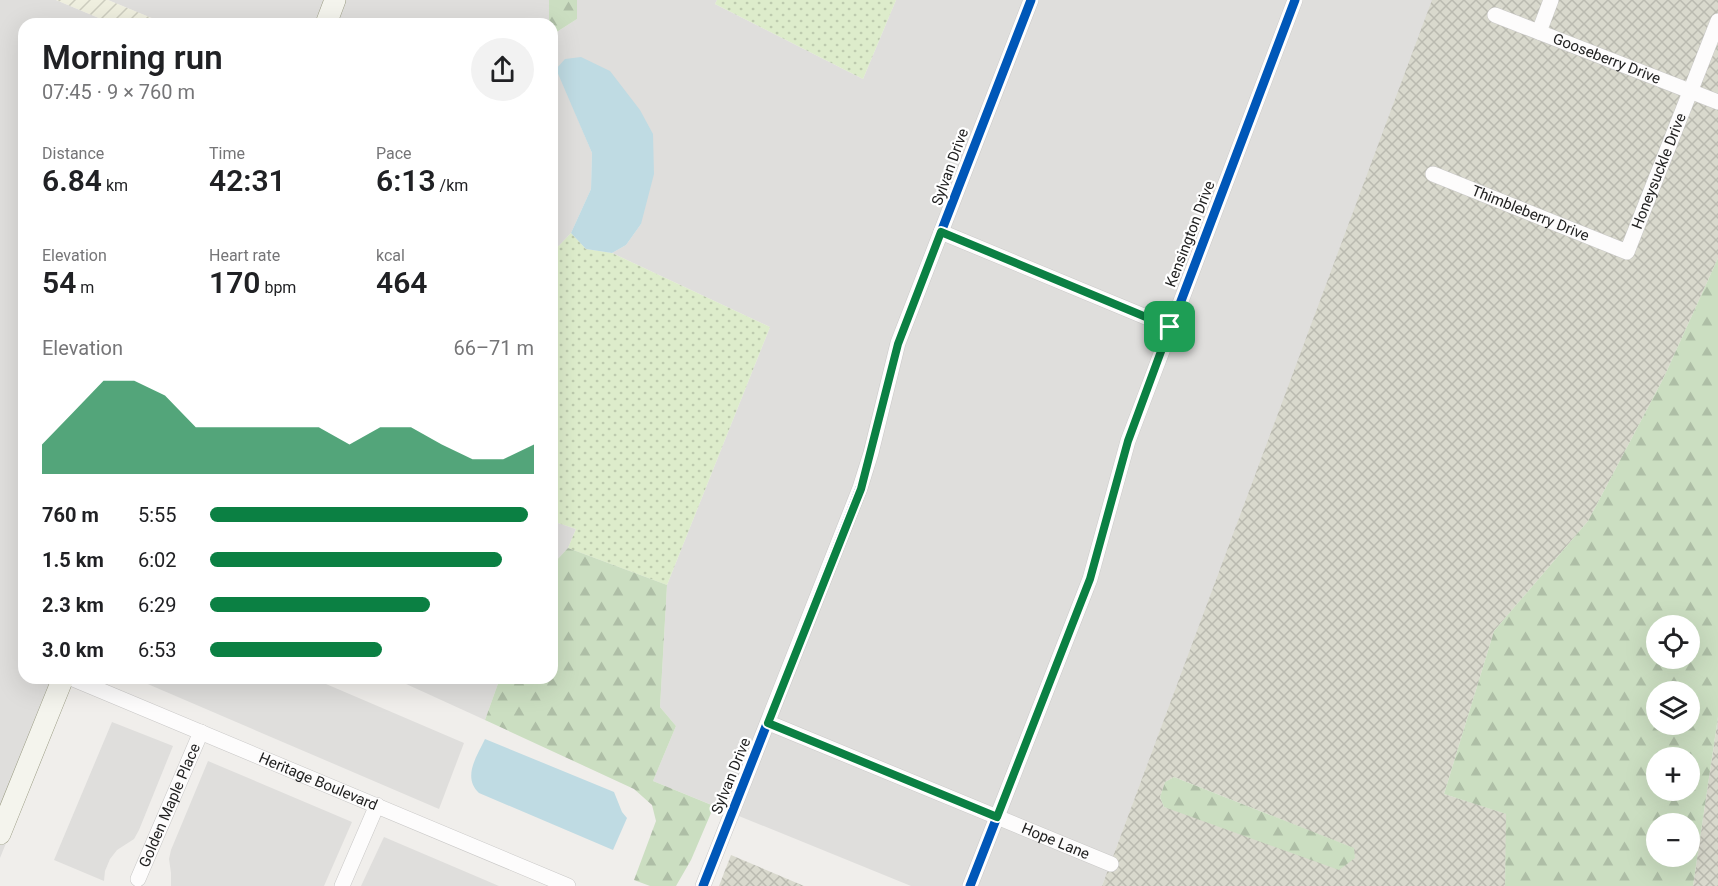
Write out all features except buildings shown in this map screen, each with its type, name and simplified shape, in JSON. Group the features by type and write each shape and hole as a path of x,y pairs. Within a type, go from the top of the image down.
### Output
{"street":[{"path":"328,18 335,0"},
{"name":"Sylvan Drive","path":"703,886 861,489 898,344 1031,0"},
{"name":"Kensington Drive","path":"970,886 1090,579 1128,441 1295,0"},
{"path":"1539,32 1551,0"},
{"name":"Gooseberry Drive","path":"1495,15 1718,102"},
{"name":"Honeysuckle Drive","path":"1627,252 1718,21"},
{"name":"Thimbleberry Drive","path":"1433,174 1627,252"},
{"path":"941,232 1170,327"},
{"path":"0,834 61,684"},
{"name":"Heritage Boulevard","path":"85,684 376,805 552,883 568,886"},
{"name":"Hope Lane","path":"768,723 1111,864"},
{"name":"Golden Maple Place","path":"138,879 201,732"},
{"path":"342,886 376,805"}],"shaded area":[{"path":"0,0 56,0 99,18 18,18 18,684 71,684 0,858"},
{"path":"108,0 549,0 549,18 152,18"},
{"path":"577,0 717,0 715,4 863,79 896,0 1434,0 1102,886 911,886 653,781 676,726 660,707 667,585 770,327 612,253 626,245 641,224 558,71 558,31 577,19"},
{"path":"1432,0 1718,0 1718,258 1664,377 1588,521 1494,631 1444,794 1507,814 1505,886 1102,886","holes":["1174,777 1353,848 1355,858 1164,807 1160,797 1165,782"]},
{"path":"558,71 592,153 591,189 571,233 558,247"},
{"path":"558,523 576,529 568,548 558,559"},
{"path":"148,684 326,684 464,743 439,809"},
{"path":"406,684 498,684 485,720"},
{"path":"1718,717 1718,886 1693,886 1696,867 1700,867 1700,839"},
{"path":"112,722 173,746 139,830 134,839 117,850 110,859 104,881 54,860"},
{"path":"208,761 352,822 324,886 171,886 169,859 171,850"},
{"path":"384,837 499,886 361,886"},
{"path":"731,855 804,886 719,886"}],"green space":[{"path":"56,0 108,0 152,18 99,18"},
{"path":"549,0 577,0 577,19 558,31 558,18 549,18"},
{"path":"717,0 896,0 863,79 715,4"},
{"path":"571,233 586,249 612,253 770,327 667,585 568,548 576,529 558,523 558,247"},
{"path":"1718,258 1718,717 1700,839 1700,813 1646,813 1646,867 1696,867 1693,886 1505,886 1506,814 1444,794 1494,631 1588,521 1664,377"},
{"path":"568,548 667,585 660,707 676,726 653,781 714,806 691,860 676,886 650,886 634,880 656,821 652,805 634,789 485,720 498,684 558,684 558,559"},
{"path":"1174,777 1354,848 1355,858 1339,870 1164,807 1160,797 1165,782"}],"water":[{"path":"581,57 610,71 640,110 653,134 654,174 641,224 626,245 612,253 586,249 571,233 591,189 592,153 558,74 558,67 565,59"},
{"path":"485,739 614,792 627,818 613,850 479,793 474,787 471,773"}],"cycle path":[{"path":"703,886 860,488 898,343 1031,0"},
{"path":"970,886 1090,579 1128,441 1295,0"}],"route":[{"path":"941,232 1170,327 1128,441 1090,579 997,817 768,723 861,489 898,344 941,232"}]}
